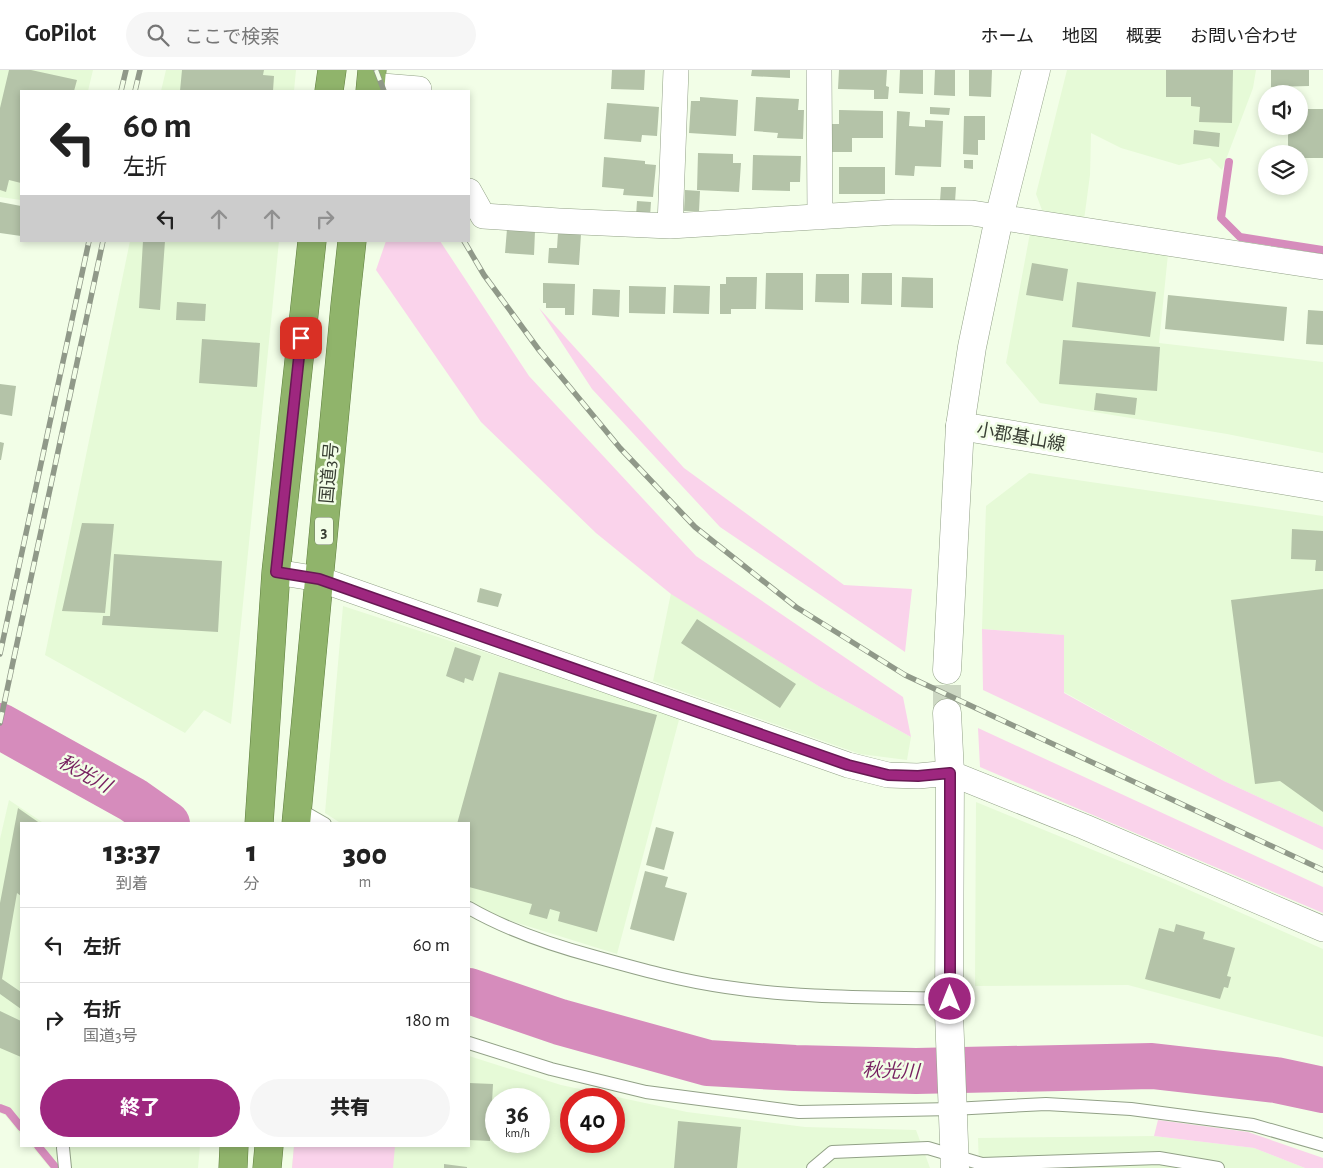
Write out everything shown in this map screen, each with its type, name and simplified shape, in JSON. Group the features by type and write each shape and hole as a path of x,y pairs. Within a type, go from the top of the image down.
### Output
{"highway":[{"path":"330,90 332,70"},
{"path":"258,822 276,572 312,242"},
{"name":"国道3号","path":"297,817 352,242"},
{"path":"233,1168 234,1147"},
{"path":"268,1168 269,1147"}],"main road":[{"name":"小郡基山線","path":"1036,70 999,218 972,346 960,426 1323,487"},
{"path":"947,670 960,426"},
{"path":"947,713 950,773 950,1006 955,1162"}],"street":[{"path":"670,226 676,70"},
{"path":"819,70 820,217"},
{"path":"371,82 420,83"},
{"path":"470,193 483,216 670,226 896,212 972,213 1323,267"},
{"path":"276,572 319,579 848,765 888,775 918,776 950,773 1085,827 1323,929"}],"lane":[{"path":"297,817 318,822"},
{"path":"470,909 494,922 543,942 626,966 682,979 727,988 950,1006"},
{"path":"470,1043 551,1069 655,1093 799,1112 952,1105 1046,1104 1131,1109 1253,1125 1323,1145"},
{"path":"63,1148 65,1168"},
{"path":"813,1168 832,1152 928,1148 955,1162 982,1164 1159,1158 1218,1168"}],"shaded area":[{"path":"0,70 93,70 88,90 20,90 20,200 0,197"},
{"path":"166,70 296,70 294,90 161,90"},
{"path":"1067,70 1256,70 1253,88 1222,170 1210,158 1179,165 1121,148 1091,133 1090,175 1084,220 1042,210 1036,194"},
{"path":"1030,233 1168,254 1159,343 1323,362 1323,453 1227,434 1040,403 1006,363"},
{"path":"130,242 279,242 231,724 204,710 185,733 45,655"},
{"path":"386,242 441,242 529,376 696,556 903,697 911,737 820,687 671,594 596,533 481,422 376,270"},
{"path":"539,308 684,468 844,585 912,589 905,652 720,527 592,389"},
{"path":"1029,473 1323,516 1323,827 1224,781 1064,692 1063,635 982,629 986,506"},
{"path":"671,593 820,687 911,737 907,760 860,754 653,681"},
{"path":"343,606 680,716 617,954 495,916 470,901 470,822 339,822 325,813"},
{"path":"982,629 1064,635 1064,693 1224,781 1323,827 1323,850 983,690"},
{"path":"978,728 1323,887 1323,913 980,767"},
{"path":"9,800 42,822 20,822 20,1134 5,1115 0,1113 0,839"},
{"path":"976,802 1164,879 1323,949 1323,1037 1128,985 975,986"},
{"path":"470,1056 575,1088 560,1088 560,1153 625,1153 625,1099 687,1112 805,1127 916,1130 930,1168 292,1168 294,1147 470,1147"},
{"path":"1158,1120 1248,1132 1323,1158 1323,1168 1305,1168 1254,1148 1154,1136"},
{"path":"1154,1136 1254,1148 1305,1168 979,1168 978,1138"},
{"path":"32,1147 200,1147 198,1168 50,1168"},
{"path":"294,1147 395,1147 393,1168 292,1168"}],"building":[{"path":"9,70 31,70 77,80 74,90 20,90 20,183 9,180 6,192 0,190 0,108"},
{"path":"182,70 264,70 263,75 274,76 273,90 180,90"},
{"path":"612,70 645,70 644,90 611,89"},
{"path":"752,70 790,70 790,78 751,76"},
{"path":"839,70 887,70 886,86 889,87 888,99 874,99 874,90 838,89"},
{"path":"900,70 923,70 923,94 899,93"},
{"path":"935,70 955,70 955,96 934,95"},
{"path":"969,70 992,70 991,97 969,96"},
{"path":"1166,70 1233,70 1232,123 1199,122 1200,107 1191,106 1191,97 1166,97"},
{"path":"1271,70 1309,70 1309,86 1271,85"},
{"path":"700,97 738,100 736,136 689,133 691,101 700,101"},
{"path":"756,97 799,99 798,110 804,110 803,139 777,138 778,133 754,131"},
{"path":"607,103 659,107 657,136 642,135 641,142 604,139"},
{"path":"930,107 950,108 949,115 930,114"},
{"path":"1308,109 1323,109 1323,158 1308,158 1308,145 1288,145 1288,135 1308,135"},
{"path":"839,110 883,111 883,138 852,138 852,152 832,152 832,124 839,124"},
{"path":"897,111 910,112 909,126 925,127 925,120 943,121 941,167 915,166 914,176 895,175"},
{"path":"964,116 985,116 985,140 978,140 978,155 963,154"},
{"path":"1194,130 1220,133 1219,147 1193,144"},
{"path":"698,153 733,154 733,163 741,163 739,192 697,190"},
{"path":"753,155 801,156 800,182 790,182 790,191 752,190"},
{"path":"604,157 645,161 645,164 656,165 653,197 623,195 624,189 602,187"},
{"path":"964,160 973,160 973,169 964,168"},
{"path":"839,167 885,167 885,194 839,194"},
{"path":"941,187 956,187 955,202 940,201"},
{"path":"685,190 700,191 699,211 684,211"},
{"path":"637,201 651,202 650,217 636,216"},
{"path":"0,202 20,206 20,236 0,233"},
{"path":"507,229 535,231 534,255 505,253"},
{"path":"558,233 581,234 579,265 548,263 549,248 557,248"},
{"path":"143,242 165,242 160,310 139,308"},
{"path":"1032,263 1068,269 1063,301 1026,295"},
{"path":"766,273 803,273 803,310 765,309"},
{"path":"862,273 892,273 892,305 861,304"},
{"path":"816,274 849,274 849,303 815,302"},
{"path":"726,277 757,277 756,309 731,309 731,314 720,314 720,284 726,284"},
{"path":"902,277 933,278 933,308 901,307"},
{"path":"1077,282 1156,292 1150,337 1072,327"},
{"path":"543,283 575,284 574,315 565,315 565,308 546,308 546,303 543,303"},
{"path":"674,285 710,286 709,314 673,313"},
{"path":"629,286 666,287 665,314 629,313"},
{"path":"593,289 620,290 619,317 592,315"},
{"path":"1168,295 1287,307 1284,341 1165,329"},
{"path":"177,302 206,304 205,321 176,320"},
{"path":"1308,310 1323,311 1323,345 1306,344"},
{"path":"202,339 260,343 257,387 199,383"},
{"path":"1063,340 1160,347 1157,391 1059,384"},
{"path":"0,384 16,386 12,416 0,414"},
{"path":"1096,393 1137,398 1135,415 1094,410"},
{"path":"0,442 4,443 1,460 0,460"},
{"path":"82,523 114,524 105,613 62,611"},
{"path":"1292,529 1323,531 1323,571 1315,571 1316,560 1291,559"},
{"path":"114,554 222,561 218,632 102,625 103,616 110,616"},
{"path":"480,588 502,594 498,607 477,602"},
{"path":"1323,589 1323,812 1280,781 1255,784 1231,600"},
{"path":"697,619 796,684 780,708 681,643"},
{"path":"455,647 481,656 473,681 465,678 464,683 446,676"},
{"path":"499,672 657,715 597,932 558,921 560,912 550,909 547,919 529,914 532,904 470,887 470,822 458,822"},
{"path":"18,808 38,822 20,822 20,895 17,893 2,979 20,991 20,1008 0,994 0,903"},
{"path":"656,827 674,832 664,870 646,865"},
{"path":"645,871 668,877 665,887 687,893 674,941 630,929"},
{"path":"1176,924 1205,932 1203,939 1235,948 1227,976 1231,977 1228,988 1224,987 1220,999 1145,979 1159,928 1174,932"},
{"path":"0,1011 20,1021 20,1057 0,1048"},
{"path":"470,1083 493,1084 493,1088 485,1088 485,1141 470,1140"},
{"path":"678,1121 741,1127 737,1168 674,1168"},
{"path":"444,1164 467,1167 467,1168 444,1168"}],"waterway":[{"path":"1229,162 1221,218 1240,237 1323,250"},
{"name":"秋光川","path":"0,726 133,800 164,822"},
{"name":"秋光川","path":"470,991 560,1022 708,1063 795,1068 916,1071 1152,1066 1276,1080 1323,1090"},
{"path":"0,1108 8,1111 20,1126"},
{"path":"39,1147 56,1168"}],"tunnel":[{"path":"947,670 947,713"}],"railway":[{"path":"121,90 126,70"},
{"path":"135,90 140,70"},
{"path":"376,70 384,90"},
{"path":"0,654 89,242"},
{"path":"0,723 103,242"},
{"path":"465,242 484,275 539,350 620,448 695,527 796,607 905,675 1323,870"}],"route":[{"path":"301,338 276,572 319,579 337,585 848,765 888,775 918,776 950,773 950,999"}]}
